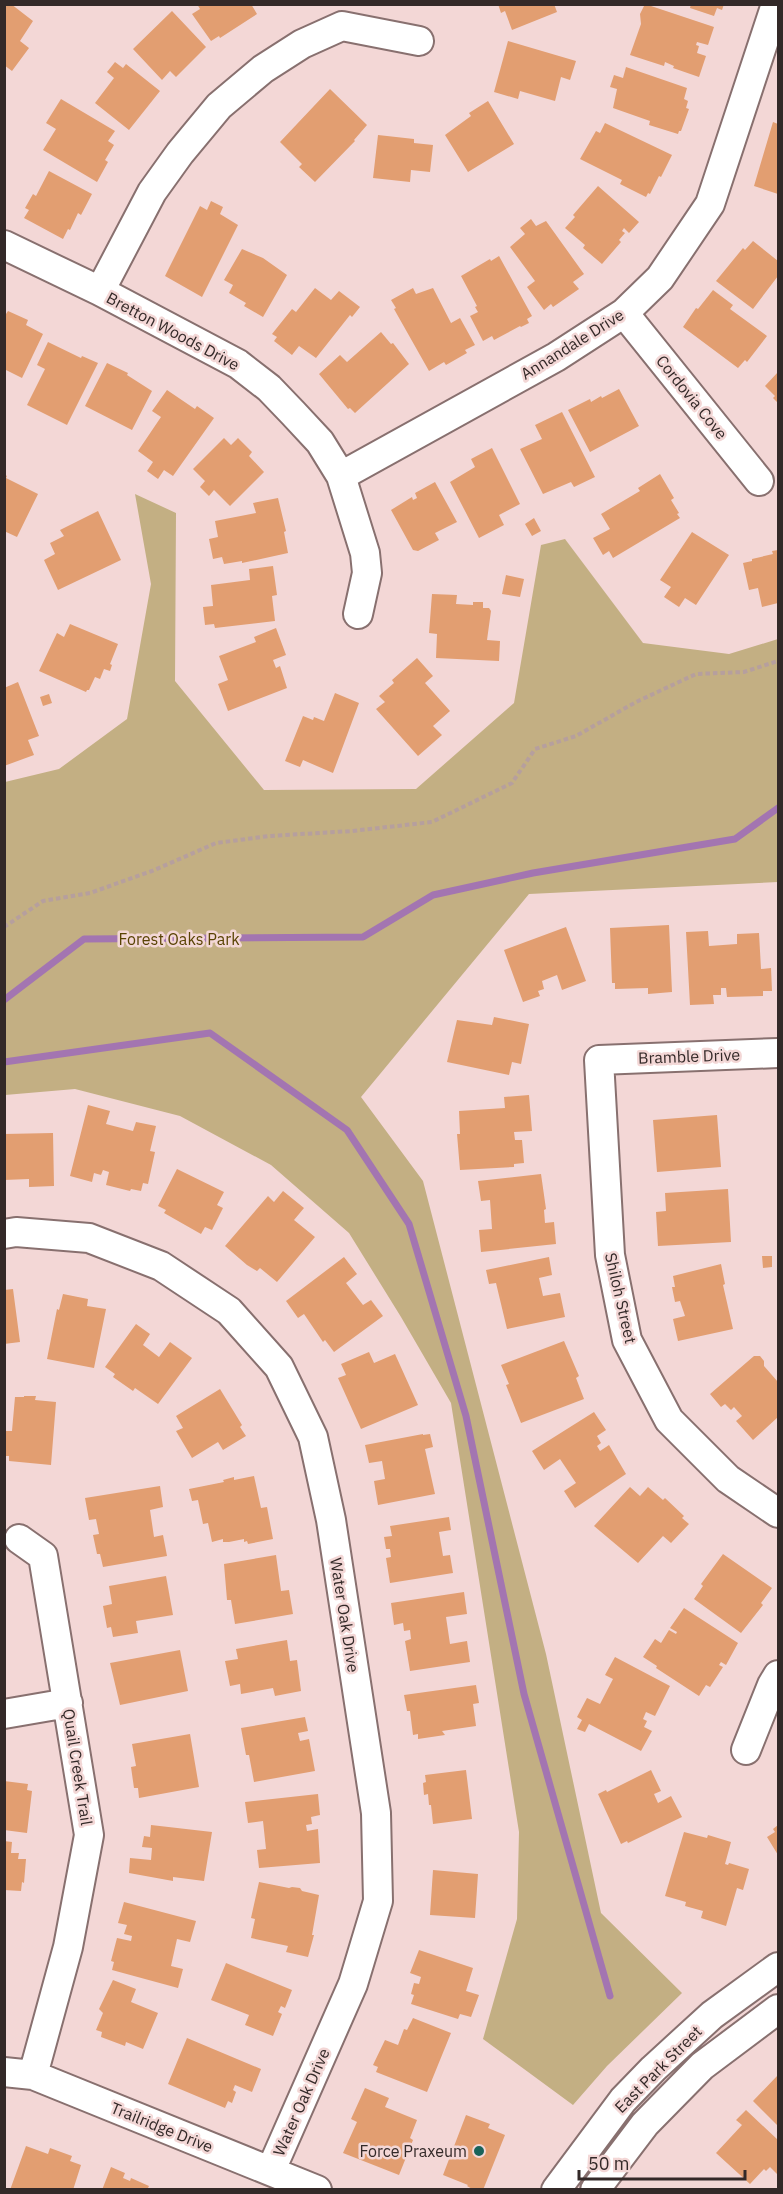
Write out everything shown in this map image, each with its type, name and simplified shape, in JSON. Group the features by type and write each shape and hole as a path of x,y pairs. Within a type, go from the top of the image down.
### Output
{"street":[{"name":"Annandale Drive","path":"341,476 556,357 624,313 660,278 710,204 768,65 776,4"},
{"path":"100,291 152,192 180,153 219,105 263,69 302,44 342,26 419,41"},
{"name":"Bretton Woods Drive","path":"4,245 100,291 238,364 269,388 293,413 320,442 341,476 365,553 367,573 358,614"},
{"name":"Cordovia Cove","path":"624,313 759,481"},
{"name":"Bramble Drive","path":"599,1060 778,1053"},
{"name":"Shiloh Street","path":"599,1060 610,1255 627,1340 669,1420 728,1479 778,1514"},
{"name":"Water Oak Drive","path":"4,1234 16,1232 89,1238 161,1266 229,1311 279,1367 313,1437 331,1520 376,1813 378,1901 353,1984 271,2170"},
{"name":"Quail Creek Trail","path":"19,1539 43,1556 89,1834 68,1947 33,2075"},
{"path":"747,1750 778,1675"},
{"path":"4,1714 68,1703"},
{"name":"East Park Street","path":"556,2190 623,2100 653,2069 712,2014 778,1966"},
{"name":"East Park Street","path":"595,2190 645,2124 702,2066 778,2009"},
{"name":"Trailridge Drive","path":"4,2072 33,2075 317,2190"}],"path":[{"path":"4,927 43,901 90,893 152,871 216,843 269,836 352,831 432,822 512,783 535,749 576,736 636,702 696,674 744,672 778,661"}],"green space":[{"name":"Forest Oaks Park","path":"135,494 176,513 175,681 264,790 416,789 514,703 541,545 565,539 643,643 729,654 778,639 778,882 529,894 361,1097 423,1181 546,1654 601,1913 682,1993 607,2066 573,2105 483,2039 517,1919 519,1832 451,1403 349,1233 271,1165 180,1116 75,1089 5,1095 5,782 59,769 127,719 151,584"}],"building":[{"path":"4,4 11,4 33,21 20,41 29,48 12,71 4,65"},
{"path":"197,4 251,4 257,14 220,38 219,36 211,41 192,14 200,9"},
{"path":"498,4 554,4 557,12 512,30 505,11 501,13"},
{"path":"645,4 714,27 708,45 697,42 696,45 699,46 697,53 706,56 699,77 673,68 674,66 665,62 664,66 630,55 641,24 640,14"},
{"path":"691,4 724,4 722,10 717,8 714,16 690,8"},
{"path":"172,11 206,47 176,77 170,71 162,80 133,49"},
{"path":"508,41 576,61 570,80 561,77 555,101 520,91 518,99 494,92"},
{"path":"115,62 123,68 126,64 160,91 129,130 95,103 114,78 107,72"},
{"path":"626,67 687,88 684,99 688,101 686,108 689,109 678,134 649,125 650,121 613,108 617,89 610,87 614,75 623,78"},
{"path":"330,89 367,125 355,141 315,182 299,167 302,164 280,142"},
{"path":"61,99 115,131 108,141 114,145 105,160 108,162 97,182 43,150 56,129 46,123"},
{"path":"488,101 514,144 468,172 445,135 471,116 469,113"},
{"path":"773,122 778,124 778,194 754,186"},
{"path":"605,123 672,155 661,177 659,176 650,194 648,193 646,197 620,184 622,180 580,159 596,131 600,133"},
{"path":"378,135 414,139 414,143 433,145 430,172 411,170 410,182 373,178"},
{"path":"49,171 92,194 81,215 78,213 63,239 24,218 29,210 25,208 33,194 36,196"},
{"path":"598,186 639,222 629,233 624,228 622,231 625,233 619,240 621,242 602,264 565,228"},
{"path":"211,201 223,207 220,214 238,225 202,297 165,276 200,206 207,210"},
{"path":"531,219 536,226 546,221 584,274 573,282 579,289 553,307 551,304 544,310 527,287 535,281 510,247 525,234 520,228"},
{"path":"753,241 778,261 778,276 753,309 716,281 743,248 745,250"},
{"path":"242,249 263,258 287,275 263,317 244,306 246,303 229,293 233,285 224,280"},
{"path":"499,256 532,316 527,319 529,323 494,340 492,336 483,341 470,316 478,312 475,307 477,306 461,276"},
{"path":"315,288 331,300 339,291 360,307 352,317 350,315 316,358 299,346 292,355 274,341 277,337 272,334 292,309 296,312"},
{"path":"413,288 416,294 433,288 451,323 460,318 475,345 465,350 467,353 446,365 444,362 429,371 391,300"},
{"path":"713,290 733,305 730,309 767,336 747,362 745,360 738,368 683,327 696,308 698,309"},
{"path":"8,311 28,320 26,325 43,334 22,378 4,369 4,317"},
{"path":"381,332 409,364 355,413 350,408 348,409 319,374 340,355 347,362"},
{"path":"48,342 81,358 82,356 98,363 67,425 27,405 45,369 37,365"},
{"path":"107,363 128,373 127,375 152,391 132,430 85,406"},
{"path":"778,372 778,403 773,398 775,396 765,386"},
{"path":"619,389 639,426 590,452 568,410 590,399 591,402 601,396 602,398"},
{"path":"167,390 195,409 197,406 214,418 173,476 164,470 158,479 147,471 153,462 138,451 161,417 152,411"},
{"path":"562,412 595,477 574,487 571,482 543,494 520,449 542,439 535,425"},
{"path":"224,438 231,445 238,438 252,452 249,456 264,472 230,506 214,490 209,496 200,487 205,481 193,469"},
{"path":"492,448 520,504 499,515 504,525 479,538 450,482 475,467 471,459"},
{"path":"4,474 6,478 38,494 17,537 4,531"},
{"path":"660,474 674,498 671,500 680,518 613,558 609,551 603,555 593,538 610,529 601,514 640,491 638,488"},
{"path":"435,482 457,522 435,533 439,540 418,551 413,550 391,510 412,497 413,500 417,498 415,493"},
{"path":"278,498 286,531 284,532 288,553 242,563 242,561 224,564 222,557 213,559 209,539 218,537 215,521 256,513 253,503"},
{"path":"98,511 121,560 58,590 44,560 55,554 50,543 64,536 60,530"},
{"path":"534,518 541,531 532,536 525,524"},
{"path":"692,532 729,555 696,605 685,598 679,607 664,597 671,587 660,580"},
{"path":"778,550 778,603 762,607 758,588 749,590 743,563 773,554 772,551"},
{"path":"273,566 277,595 272,596 275,621 215,628 214,624 205,625 203,607 213,606 211,585 250,580 249,569"},
{"path":"506,575 524,579 520,597 502,594"},
{"path":"432,594 457,595 456,604 473,605 473,602 483,602 483,608 489,608 491,611 487,640 500,641 499,661 436,658 437,634 429,633"},
{"path":"70,624 118,644 110,664 112,665 110,671 104,669 100,679 95,677 86,692 39,671 57,633 64,637"},
{"path":"276,628 286,655 273,660 276,668 280,666 287,688 228,711 218,684 228,680 219,656 256,642 254,637"},
{"path":"417,658 433,676 425,683 450,711 433,726 442,735 418,756 376,709 385,702 379,696 394,683 392,680"},
{"path":"18,682 39,736 28,740 34,755 4,766 4,688"},
{"path":"335,693 359,703 333,773 303,760 300,767 285,761 303,716 324,721"},
{"path":"49,694 52,703 43,706 40,697"},
{"path":"669,925 672,992 648,994 648,988 615,989 615,983 612,983 610,928"},
{"path":"566,927 586,981 562,990 557,975 542,981 544,989 538,991 540,996 523,1002 504,950"},
{"path":"708,931 709,946 737,944 737,934 759,933 761,969 771,968 772,991 763,991 763,996 727,997 726,988 721,988 721,995 713,995 714,1004 690,1005 686,932"},
{"path":"494,1017 529,1024 521,1064 512,1062 509,1075 447,1062 457,1020 492,1025"},
{"path":"529,1095 532,1131 514,1132 515,1140 522,1140 524,1163 514,1164 514,1167 460,1170 457,1134 460,1134 459,1111 505,1108 504,1097"},
{"path":"88,1105 110,1111 106,1124 133,1131 136,1122 156,1126 150,1151 155,1152 148,1184 143,1183 141,1191 131,1189 130,1191 106,1185 109,1172 103,1170 101,1175 94,1173 92,1182 70,1176"},
{"path":"717,1115 721,1167 657,1172 653,1120"},
{"path":"53,1133 54,1186 29,1187 29,1179 4,1180 4,1134"},
{"path":"177,1169 224,1192 217,1205 223,1208 212,1230 205,1227 201,1234 164,1213 166,1210 158,1206"},
{"path":"541,1174 546,1209 544,1210 545,1223 554,1222 556,1244 481,1252 479,1230 492,1229 490,1200 481,1201 478,1181"},
{"path":"728,1189 731,1242 658,1246 656,1212 666,1211 665,1193"},
{"path":"283,1191 304,1208 294,1220 315,1237 277,1282 260,1268 257,1271 247,1265 225,1246 268,1196 274,1202"},
{"path":"762,1256 772,1256 772,1267 763,1268"},
{"path":"344,1257 357,1274 346,1283 363,1305 371,1300 383,1316 334,1352 325,1340 323,1342 304,1314 298,1318 286,1301"},
{"path":"549,1257 552,1275 539,1278 543,1296 560,1293 565,1317 507,1329 496,1283 489,1284 486,1270"},
{"path":"721,1264 725,1284 723,1285 733,1329 678,1341 673,1319 685,1316 680,1301 675,1302 672,1287 675,1287 673,1276"},
{"path":"13,1289 20,1342 4,1344 4,1290"},
{"path":"63,1294 88,1299 87,1306 106,1309 94,1368 47,1359 57,1309 59,1310"},
{"path":"136,1324 150,1334 143,1345 159,1357 170,1342 192,1358 158,1404 135,1388 133,1391 113,1377 115,1374 105,1367"},
{"path":"564,1341 579,1376 576,1378 584,1399 521,1423 501,1365"},
{"path":"369,1352 374,1363 395,1354 418,1405 361,1429 338,1378 346,1375 341,1364"},
{"path":"754,1356 760,1356 764,1361 764,1366 778,1382 778,1417 753,1440 736,1421 742,1416 734,1407 731,1410 725,1404 721,1407 710,1394"},
{"path":"220,1389 242,1425 240,1427 246,1436 223,1450 218,1442 192,1458 176,1431 183,1428 176,1416"},
{"path":"36,1396 35,1400 56,1402 51,1465 9,1461 9,1456 4,1456 4,1431 12,1431 15,1397"},
{"path":"594,1412 606,1430 597,1436 601,1443 597,1446 600,1451 609,1445 626,1474 575,1508 564,1491 576,1483 560,1459 544,1470 532,1451"},
{"path":"430,1434 433,1447 425,1449 435,1494 378,1505 374,1481 385,1479 382,1461 369,1463 365,1445"},
{"path":"254,1476 261,1508 267,1507 273,1539 248,1544 247,1541 244,1542 244,1539 223,1542 223,1539 212,1542 208,1523 203,1524 198,1500 192,1501 189,1489 224,1482 223,1480 234,1477 234,1480"},
{"path":"160,1486 163,1507 150,1510 154,1537 163,1535 167,1556 103,1567 100,1554 97,1554 93,1535 99,1534 96,1519 89,1520 85,1498"},
{"path":"630,1487 640,1496 648,1487 663,1500 665,1498 689,1524 671,1543 663,1536 638,1563 594,1526"},
{"path":"449,1517 451,1530 439,1532 443,1556 450,1555 453,1573 390,1583 386,1558 391,1557 390,1549 386,1549 384,1537 392,1536 390,1526"},
{"path":"723,1554 772,1588 761,1603 763,1605 741,1633 694,1599 703,1586 701,1584"},
{"path":"276,1555 281,1591 289,1590 293,1614 235,1624 231,1600 227,1600 224,1564"},
{"path":"166,1576 173,1615 136,1621 138,1633 113,1637 111,1627 107,1628 103,1606 112,1604 109,1586"},
{"path":"464,1592 467,1614 446,1617 450,1644 467,1641 470,1662 410,1671 405,1641 411,1639 410,1630 404,1631 403,1623 394,1625 391,1603"},
{"path":"684,1608 738,1643 726,1665 721,1662 719,1665 723,1667 710,1687 706,1685 699,1696 643,1657 655,1639 661,1643 669,1630 676,1634 677,1632 670,1628"},
{"path":"287,1640 290,1661 297,1660 301,1691 275,1696 273,1688 241,1694 240,1684 230,1686 225,1661 238,1659 236,1649"},
{"path":"180,1650 188,1691 120,1705 110,1663"},
{"path":"615,1657 670,1686 655,1716 646,1712 643,1719 647,1721 644,1727 652,1731 641,1751 589,1724 585,1732 577,1729 582,1720 577,1717 587,1698 600,1704 613,1679 605,1675"},
{"path":"476,1685 479,1703 473,1704 476,1726 442,1731 445,1735 418,1739 418,1734 413,1735 410,1711 407,1711 404,1695"},
{"path":"305,1717 308,1731 298,1733 300,1741 309,1739 315,1771 254,1782 241,1728"},
{"path":"190,1734 199,1787 139,1798 138,1788 134,1788 131,1767 136,1766 132,1744"},
{"path":"466,1770 472,1819 433,1824 428,1794 424,1795 425,1775"},
{"path":"651,1770 661,1791 654,1794 658,1803 671,1796 682,1817 628,1843 627,1841 621,1844 598,1794 606,1790 607,1792"},
{"path":"4,1781 28,1784 27,1790 32,1791 27,1833 4,1830"},
{"path":"318,1794 320,1815 311,1817 312,1824 306,1825 307,1831 318,1829 320,1863 259,1868 257,1850 266,1849 263,1821 248,1823 245,1802"},
{"path":"151,1825 212,1832 204,1881 173,1877 173,1881 129,1873 130,1858 151,1860 152,1848 142,1847 144,1836 150,1837"},
{"path":"778,1825 778,1855 767,1837 775,1832 773,1829"},
{"path":"684,1832 707,1838 708,1835 731,1842 725,1864 749,1869 743,1890 737,1888 726,1926 701,1918 703,1911 685,1906 686,1902 665,1896"},
{"path":"4,1841 12,1842 11,1853 19,1853 18,1859 26,1859 21,1891 4,1890"},
{"path":"433,1870 478,1874 475,1918 430,1915"},
{"path":"259,1882 300,1888 302,1891 319,1895 312,1935 314,1935 308,1957 286,1952 288,1946 251,1938 255,1919 251,1918"},
{"path":"124,1902 196,1921 190,1942 177,1939 171,1966 183,1969 178,1988 112,1970 114,1962 111,1961 117,1938 131,1941 132,1936 124,1934 127,1925 118,1923"},
{"path":"419,1950 473,1968 466,1991 479,1995 471,2017 460,2014 458,2019 411,2004 414,1983 419,1984 421,1977 410,1973"},
{"path":"226,1963 292,1990 285,2008 281,2006 278,2012 282,2014 273,2036 245,2025 249,2015 211,2000"},
{"path":"113,1980 136,1989 131,2002 158,2013 143,2049 126,2042 125,2046 101,2037 102,2032 96,2030 103,2013 99,2009"},
{"path":"413,2018 451,2033 427,2092 376,2072 378,2067 373,2065 385,2040 398,2045 404,2029 407,2030"},
{"path":"187,2038 261,2069 252,2092 235,2085 233,2090 236,2092 232,2103 228,2101 225,2108 168,2084"},
{"path":"778,2075 778,2126 753,2101"},
{"path":"365,2088 389,2098 385,2107 417,2120 410,2138 413,2140 399,2175 343,2153 357,2122 351,2119"},
{"path":"746,2110 778,2140 778,2175 770,2167 766,2171 764,2169 750,2184 716,2153 742,2125 736,2120"},
{"path":"466,2115 490,2124 488,2128 505,2135 483,2190 474,2190 468,2185 443,2175"},
{"path":"26,2146 48,2154 50,2148 72,2156 70,2161 81,2165 73,2190 10,2190"},
{"path":"111,2167 125,2173 123,2178 130,2181 131,2178 149,2186 147,2190 102,2190"}],"waterway":[{"path":"4,1000 84,939 363,937 433,895 533,873 735,839 778,808"},
{"path":"4,1062 210,1033 347,1130 409,1224 466,1416 524,1694 610,1996"}],"place":[{"name":"Force Praxeum","path":"479,2151"}]}
